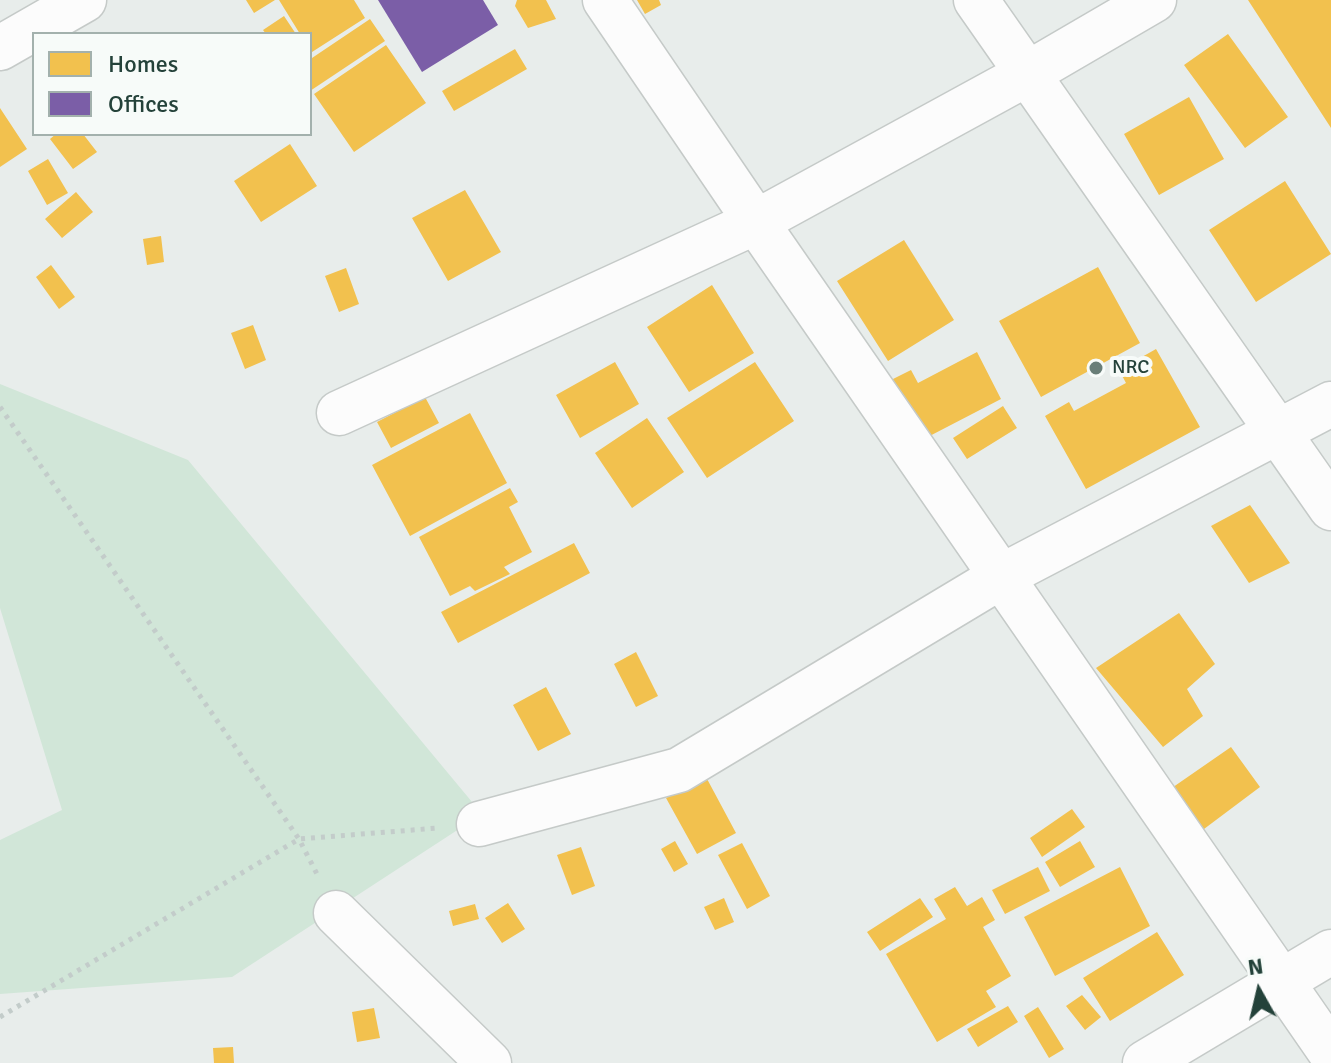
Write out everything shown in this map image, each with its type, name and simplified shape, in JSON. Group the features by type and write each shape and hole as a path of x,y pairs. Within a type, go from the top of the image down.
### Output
{"street":[{"path":"0,48 84,0"},
{"path":"605,0 1331,1053"},
{"path":"976,0 1331,508"},
{"path":"339,413 756,222 1027,74 1154,0"},
{"path":"479,824 679,770 1002,576 1331,404"},
{"path":"336,913 489,1063"},
{"path":"1145,1063 1331,952"}],"path":[{"path":"0,407 299,839 336,913"},
{"path":"0,1017 299,839 479,824"}],"green space":[{"path":"0,384 188,460 482,814 232,977 0,994 0,840 62,810 0,608"}],"building: Homes":[{"path":"246,0 275,0 254,13"},
{"path":"279,0 354,0 365,18 312,52 312,32 299,32"},
{"path":"517,0 546,0 556,19 528,28 515,6"},
{"path":"637,0 659,0 661,5 645,14"},
{"path":"1248,0 1331,0 1331,128"},
{"path":"284,16 295,32 264,32 263,30"},
{"path":"370,19 385,41 312,90 312,58"},
{"path":"1228,34 1288,117 1245,148 1184,65"},
{"path":"386,45 426,103 354,152 314,94"},
{"path":"515,49 527,69 454,111 442,91"},
{"path":"1189,97 1224,159 1159,195 1124,134"},
{"path":"0,108 27,149 0,167"},
{"path":"54,136 85,136 97,152 73,169 50,139"},
{"path":"290,144 317,186 261,222 234,181"},
{"path":"48,159 68,193 47,205 28,171"},
{"path":"1285,181 1331,254 1256,302 1209,230"},
{"path":"465,190 501,252 448,281 412,218"},
{"path":"76,192 93,212 62,238 45,219"},
{"path":"161,236 164,262 147,265 143,239"},
{"path":"904,240 954,320 888,361 837,281"},
{"path":"51,265 75,297 59,309 36,277"},
{"path":"1098,267 1140,343 1041,397 999,321"},
{"path":"346,268 359,304 339,312 325,276"},
{"path":"712,285 754,353 689,392 647,327"},
{"path":"253,325 266,360 245,369 231,333"},
{"path":"1156,349 1200,427 1086,489 1045,416 1069,402 1074,411 1126,383 1119,370"},
{"path":"977,352 1001,399 920,441 889,381 911,370 918,383"},
{"path":"615,362 639,404 580,438 556,395"},
{"path":"755,362 794,421 707,478 667,418"},
{"path":"425,397 439,423 391,448 377,422"},
{"path":"1003,406 1017,428 967,459 953,438"},
{"path":"470,413 507,483 410,536 372,465"},
{"path":"647,418 684,472 632,508 595,453"},
{"path":"510,488 518,502 509,507 532,552 504,567 510,574 475,591 470,586 450,596 419,537"},
{"path":"1250,505 1290,563 1249,583 1211,526"},
{"path":"574,543 590,573 458,643 441,612"},
{"path":"1179,613 1215,664 1187,689 1203,716 1163,747 1096,668"},
{"path":"636,652 658,696 636,707 614,664"},
{"path":"546,687 571,734 538,751 513,705"},
{"path":"1231,747 1260,787 1196,835 1166,792"},
{"path":"706,777 736,833 697,854 666,798"},
{"path":"1072,809 1085,827 1042,857 1030,838"},
{"path":"675,841 688,864 674,872 661,849"},
{"path":"1080,841 1095,867 1060,887 1045,862"},
{"path":"742,843 770,896 747,909 718,855"},
{"path":"581,847 595,886 572,895 557,855"},
{"path":"1038,867 1050,891 1005,914 992,890"},
{"path":"1120,867 1150,926 1055,976 1024,917"},
{"path":"955,887 967,906 982,897 995,920 983,927 1011,976 986,991 996,1007 937,1042 886,954 946,919 934,899"},
{"path":"724,898 734,922 715,930 704,907"},
{"path":"920,898 933,917 880,951 867,932"},
{"path":"508,903 525,929 502,943 485,918"},
{"path":"475,904 479,919 453,926 449,911"},
{"path":"1157,932 1184,975 1110,1021 1083,978"},
{"path":"1082,995 1101,1017 1085,1030 1066,1006"},
{"path":"1008,1006 1018,1022 978,1047 967,1029"},
{"path":"1038,1007 1064,1049 1049,1058 1024,1016"},
{"path":"374,1008 380,1038 357,1042 352,1012"},
{"path":"233,1047 234,1063 214,1063 213,1048"}],"building: Offices":[{"path":"378,0 483,0 498,25 422,72"}],"place":[{"name":"NRC","path":"1096,368"}]}
